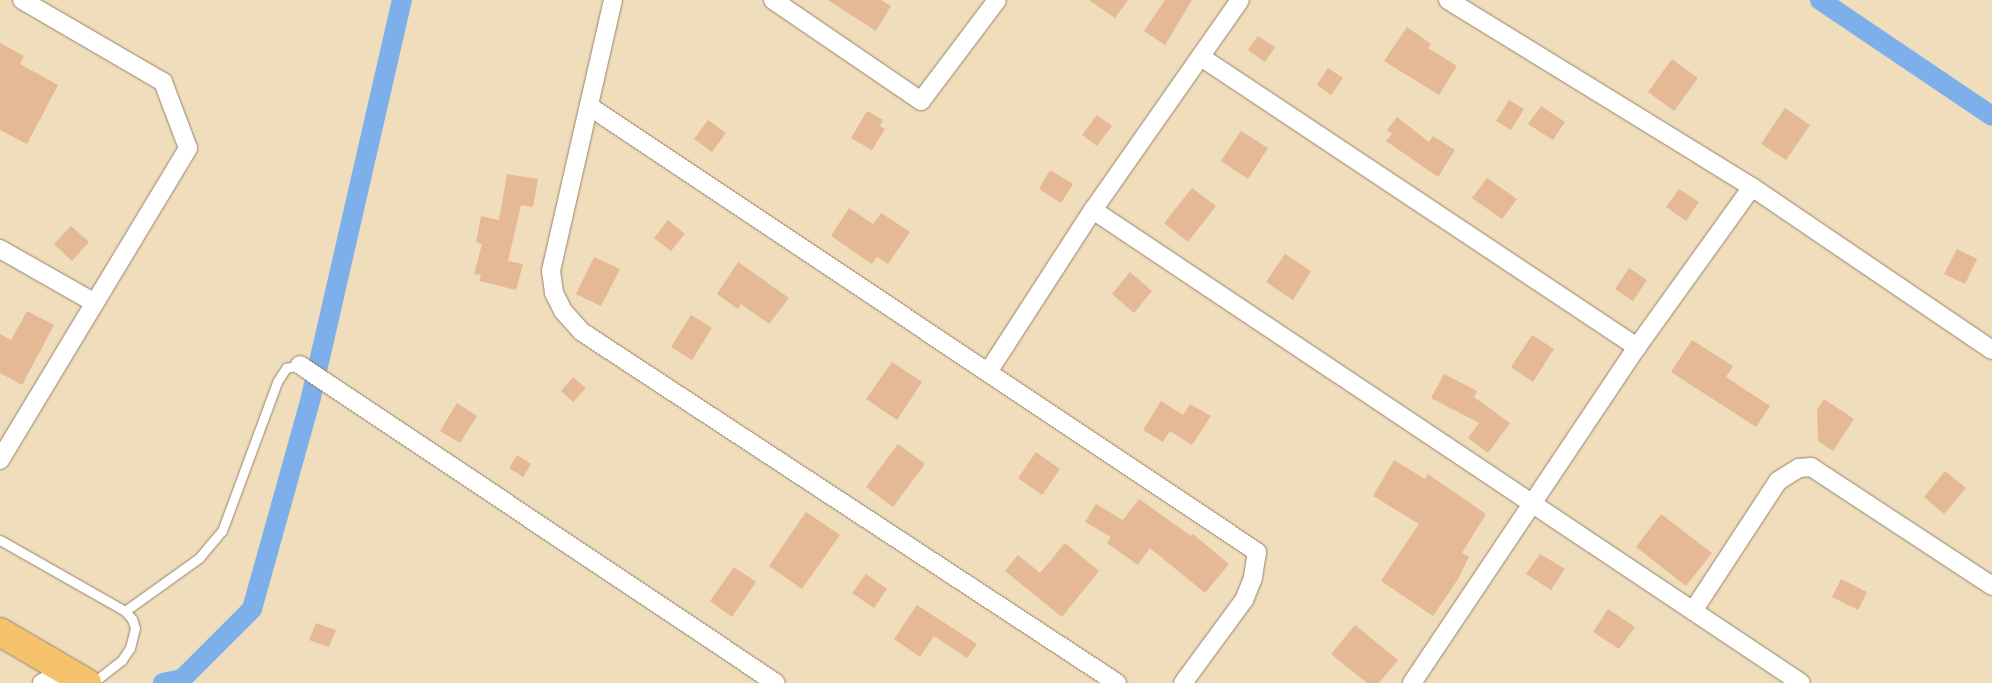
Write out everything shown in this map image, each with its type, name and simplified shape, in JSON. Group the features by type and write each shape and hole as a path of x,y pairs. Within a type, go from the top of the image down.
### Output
{"main road":[{"path":"0,632 76,676"}],"street":[{"path":"613,0 551,271 554,293 563,311 582,332 1117,683"},
{"path":"772,0 921,101 997,0"},
{"path":"988,372 1093,210 1240,0"},
{"path":"1448,0 1752,187 1992,350"},
{"path":"0,460 188,148 163,82 28,1"},
{"path":"1201,57 1637,347"},
{"path":"589,106 1257,552 1253,578 1244,600 1183,683"},
{"path":"1412,683 1637,347 1752,187"},
{"path":"1093,210 1801,683"},
{"path":"0,249 95,303"},
{"path":"300,365 351,401 776,683"},
{"path":"1693,611 1778,481 1799,468 1812,467 1992,586"},
{"path":"42,683 76,676"}],"lane":[{"path":"125,611 198,558 222,531 277,382 286,368 300,365"},
{"path":"0,540 125,611 135,628 130,648 122,660 93,683"}],"building":[{"path":"828,0 881,0 891,6 876,31"},
{"path":"1089,0 1128,0 1115,18"},
{"path":"1165,0 1192,0 1165,45 1144,31"},
{"path":"1407,27 1431,44 1428,48 1457,66 1439,95 1384,61"},
{"path":"1258,36 1275,47 1265,62 1248,50"},
{"path":"0,43 24,56 20,64 58,85 27,144 0,130"},
{"path":"1672,59 1698,78 1674,111 1648,92"},
{"path":"1328,68 1343,78 1331,95 1317,85"},
{"path":"1509,100 1524,109 1511,130 1496,121"},
{"path":"1541,106 1565,122 1553,140 1528,124"},
{"path":"1785,108 1810,125 1786,160 1761,144"},
{"path":"867,111 883,120 880,126 885,129 872,150 851,138"},
{"path":"1097,115 1112,126 1097,146 1082,135"},
{"path":"1397,117 1429,142 1433,136 1455,150 1438,177 1386,141 1392,134 1387,130"},
{"path":"708,120 726,133 712,152 694,139"},
{"path":"1241,131 1268,148 1248,179 1221,161"},
{"path":"1050,170 1073,184 1061,203 1039,189"},
{"path":"507,174 538,179 533,207 521,205 508,261 523,264 516,290 479,281 481,275 474,274 482,244 476,242 481,216 499,220"},
{"path":"1487,178 1517,199 1502,219 1472,198"},
{"path":"1192,188 1216,206 1188,242 1164,223"},
{"path":"1679,189 1699,202 1686,221 1666,207"},
{"path":"849,208 873,224 881,213 910,232 888,264 877,257 872,264 831,236"},
{"path":"668,220 685,234 671,251 654,238"},
{"path":"71,226 89,242 72,261 54,244"},
{"path":"1957,249 1977,259 1965,284 1944,274"},
{"path":"1285,254 1311,271 1293,300 1266,282"},
{"path":"594,257 620,269 601,306 576,294"},
{"path":"738,262 789,298 769,324 741,304 738,309 717,294"},
{"path":"1629,268 1647,280 1633,301 1615,289"},
{"path":"1130,272 1152,291 1134,313 1112,294"},
{"path":"27,311 54,325 22,385 0,373 0,334 11,340"},
{"path":"691,315 712,328 692,360 671,347"},
{"path":"1532,335 1554,349 1533,382 1511,367"},
{"path":"1692,340 1733,366 1726,377 1770,406 1756,427 1671,372"},
{"path":"892,362 922,382 897,420 866,399"},
{"path":"1444,374 1477,391 1474,397 1510,423 1488,453 1468,438 1479,423 1431,398"},
{"path":"573,377 586,388 573,402 561,391"},
{"path":"1824,399 1854,419 1833,451 1818,441 1817,410"},
{"path":"1161,401 1183,415 1190,404 1211,416 1192,445 1170,431 1163,442 1143,430"},
{"path":"457,403 477,416 460,443 440,431"},
{"path":"898,444 925,464 893,507 866,487"},
{"path":"1036,452 1060,469 1042,495 1018,478"},
{"path":"517,455 531,464 523,477 509,468"},
{"path":"1394,460 1425,479 1428,474 1486,514 1462,553 1469,557 1458,579 1433,616 1381,581 1419,524 1373,496"},
{"path":"1945,471 1966,488 1944,514 1924,497"},
{"path":"1139,499 1191,536 1193,534 1229,564 1205,593 1150,548 1138,565 1107,543 1111,537 1085,522 1096,504 1123,520"},
{"path":"806,512 840,535 802,589 769,566"},
{"path":"1661,514 1712,553 1686,586 1636,547"},
{"path":"1065,543 1099,571 1062,617 1005,571 1018,555 1040,573"},
{"path":"1540,554 1565,569 1551,590 1526,574"},
{"path":"734,567 756,582 732,617 710,601"},
{"path":"866,574 887,589 874,608 852,593"},
{"path":"1841,579 1867,592 1858,610 1832,597"},
{"path":"917,605 977,644 967,658 934,636 920,657 894,639"},
{"path":"1608,609 1635,627 1619,649 1593,632"},
{"path":"316,623 336,630 329,647 309,640"},
{"path":"1355,625 1398,660 1379,683 1367,683 1331,654"}],"waterway":[{"path":"163,683 182,679 252,609 311,397 402,0"},
{"path":"1820,0 1992,116"}]}
